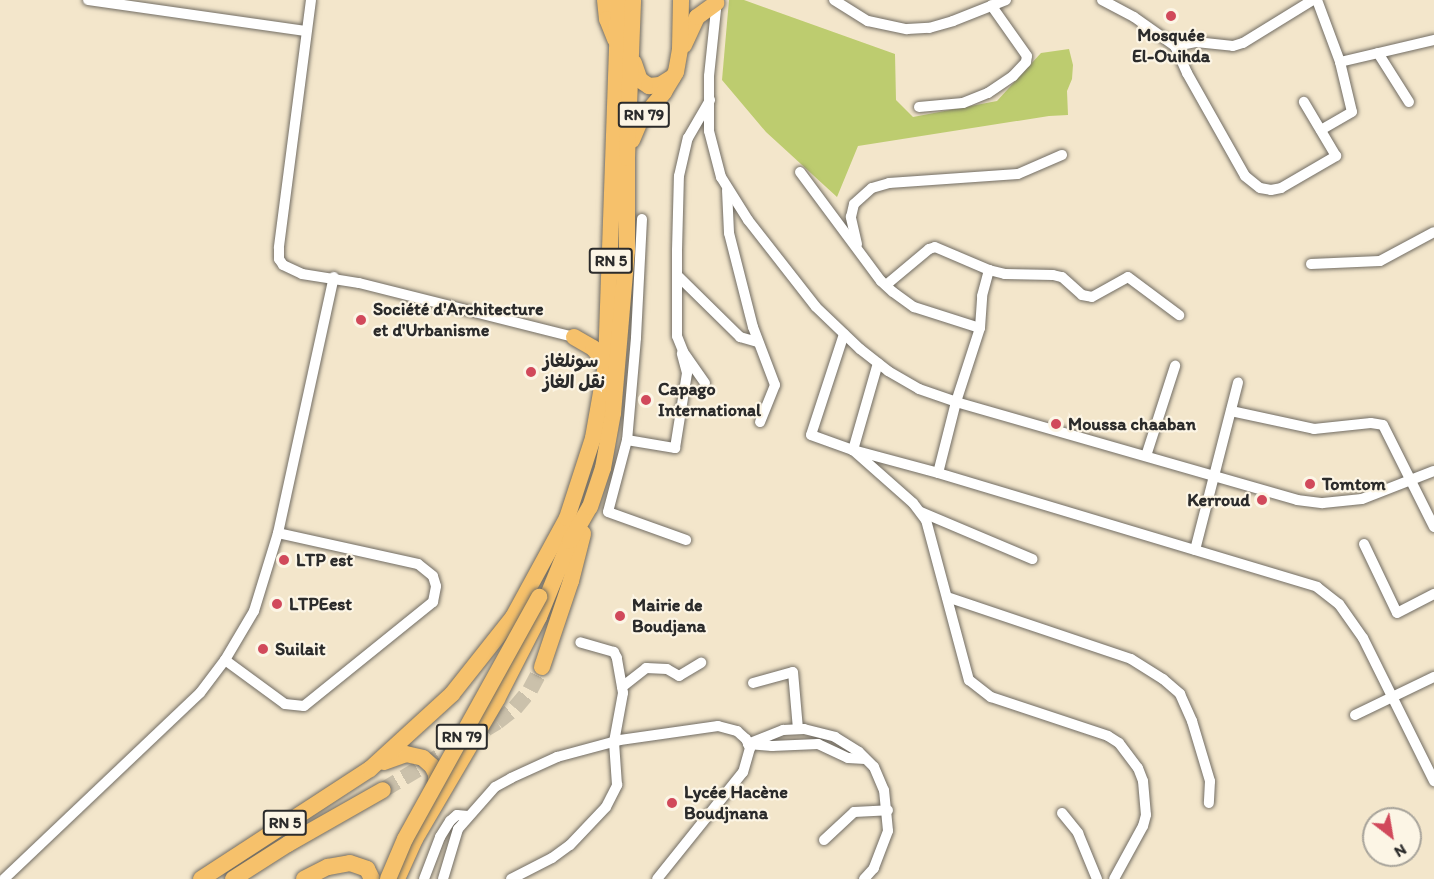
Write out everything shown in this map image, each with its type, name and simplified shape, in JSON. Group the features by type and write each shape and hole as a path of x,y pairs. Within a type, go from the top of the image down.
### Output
{"highway":[{"path":"605,0 608,24 625,46 637,76 644,84 660,85 673,77"},
{"name":"RN 5","path":"542,667 571,581 590,507 603,468 615,388 627,251 625,46 619,0"},
{"name":"RN 5","path":"201,879 370,769 452,694 513,617 567,518 593,438 606,364 625,46 633,0"},
{"path":"674,0 680,22"},
{"path":"680,22 681,0"},
{"path":"680,54 696,17 717,1"},
{"name":"RN 79","path":"627,158 640,121 673,77 680,54 680,22"},
{"path":"574,337 595,339 609,334"},
{"path":"574,337 593,348 606,364"},
{"name":"RN 79","path":"436,804 497,699 570,541 590,507"},
{"name":"RN 79","path":"388,879 405,839 542,599 567,518"},
{"path":"370,769 400,755 423,758 432,766 436,774 436,804 415,839 397,879"},
{"name":"RN 5","path":"233,879 288,844 383,790"},
{"path":"304,879 328,867 350,863 367,870 372,879"}],"street":[{"path":"88,0 306,31"},
{"path":"311,0 279,259 290,270 334,277 574,337"},
{"path":"834,0 868,21 907,29 953,21 1006,0"},
{"path":"1101,0 1134,17 1175,46 1187,74 1245,176 1260,188 1270,190 1281,188 1336,156 1304,102"},
{"path":"1175,46 1196,42 1233,46 1243,43 1315,0 1340,62 1353,112 1321,130"},
{"path":"717,1 709,76 709,131 716,161 727,189 816,307 878,363 920,389 956,402 1297,500 1323,503 1362,499 1434,471"},
{"path":"919,107 963,103 988,93 1013,76 1026,62 1027,56 991,5"},
{"path":"1340,62 1434,40"},
{"path":"1378,53 1409,102"},
{"path":"627,440 675,448 687,373 678,343 679,176 688,138 710,100"},
{"path":"859,250 851,217 854,204 872,188 889,183 1018,174 1062,155"},
{"path":"800,172 886,285 914,307 980,328"},
{"path":"727,189 729,233 758,342 775,385 760,422"},
{"path":"642,219 633,390 627,440 608,512 686,540"},
{"path":"1311,264 1380,261 1434,232"},
{"path":"886,285 928,249 935,247 989,270 1005,274 1053,275 1062,278 1082,295 1092,297 1128,277 1179,315"},
{"path":"938,473 956,402 980,328 982,296 989,270"},
{"path":"4,879 200,693 225,660 254,611 278,533 334,277"},
{"path":"679,277 740,337 758,342"},
{"path":"844,334 811,435 853,450 938,473 1306,583 1328,595 1339,604 1363,638 1434,781"},
{"path":"678,343 705,383"},
{"path":"853,450 878,363"},
{"path":"1146,456 1175,366"},
{"path":"1195,549 1238,382"},
{"path":"615,388 633,390"},
{"path":"1231,411 1314,429 1371,423 1383,425 1434,527"},
{"path":"853,450 921,512 1032,559"},
{"path":"921,512 929,531 964,669 969,680 978,689 1011,705 1108,736 1119,743 1138,768 1143,781 1146,815 1143,826 1114,879"},
{"path":"225,660 285,704 304,706 434,602 436,586 433,576 417,564 278,533"},
{"path":"1364,544 1397,613 1434,594"},
{"path":"947,597 1131,659 1163,679 1180,694 1192,721 1209,781 1209,803"},
{"path":"511,879 561,851 606,807 617,785 614,742 622,704 622,687 614,652 580,642"},
{"path":"622,687 646,668 667,669 679,676 701,663"},
{"path":"753,683 793,672 798,729"},
{"path":"1355,715 1434,677"},
{"path":"443,879 453,841 468,816 495,787 511,778 557,757 614,742 718,726 737,732 748,744 748,760 743,772 657,879"},
{"path":"748,744 783,730 798,729 835,737 874,767 885,790 888,831 874,868 864,879"},
{"path":"748,744 772,746 818,744 848,758 865,759"},
{"path":"824,840 854,812 888,810"},
{"path":"1062,813 1078,833 1097,879"},
{"path":"424,879 440,837 450,822 457,815 468,816"}],"green space":[{"path":"729,0 744,0 895,54 896,100 913,117 997,101 1041,53 1069,49 1073,65 1072,79 1067,91 1068,115 858,146 837,197 766,132 722,80"}],"tunnel":[{"path":"383,790 497,722 515,708 530,690 542,667"}],"place":[{"name":"Mosquée El-Ouihda","path":"1171,16"},
{"name":"Société d'Architecture et d'Urbanisme","path":"361,320"},
{"name":"سونلغاز نقل الغاز","path":"531,372"},
{"name":"Capago International","path":"646,400"},
{"name":"Moussa chaaban","path":"1056,424"},
{"name":"Tomtom","path":"1310,484"},
{"name":"Kerroud","path":"1262,500"},
{"name":"LTP est","path":"284,560"},
{"name":"LTPEest","path":"277,604"},
{"name":"Mairie de Boudjana","path":"620,616"},
{"name":"Suilait","path":"263,649"},
{"name":"Lycée Hacène Boudjnana","path":"672,803"}]}
